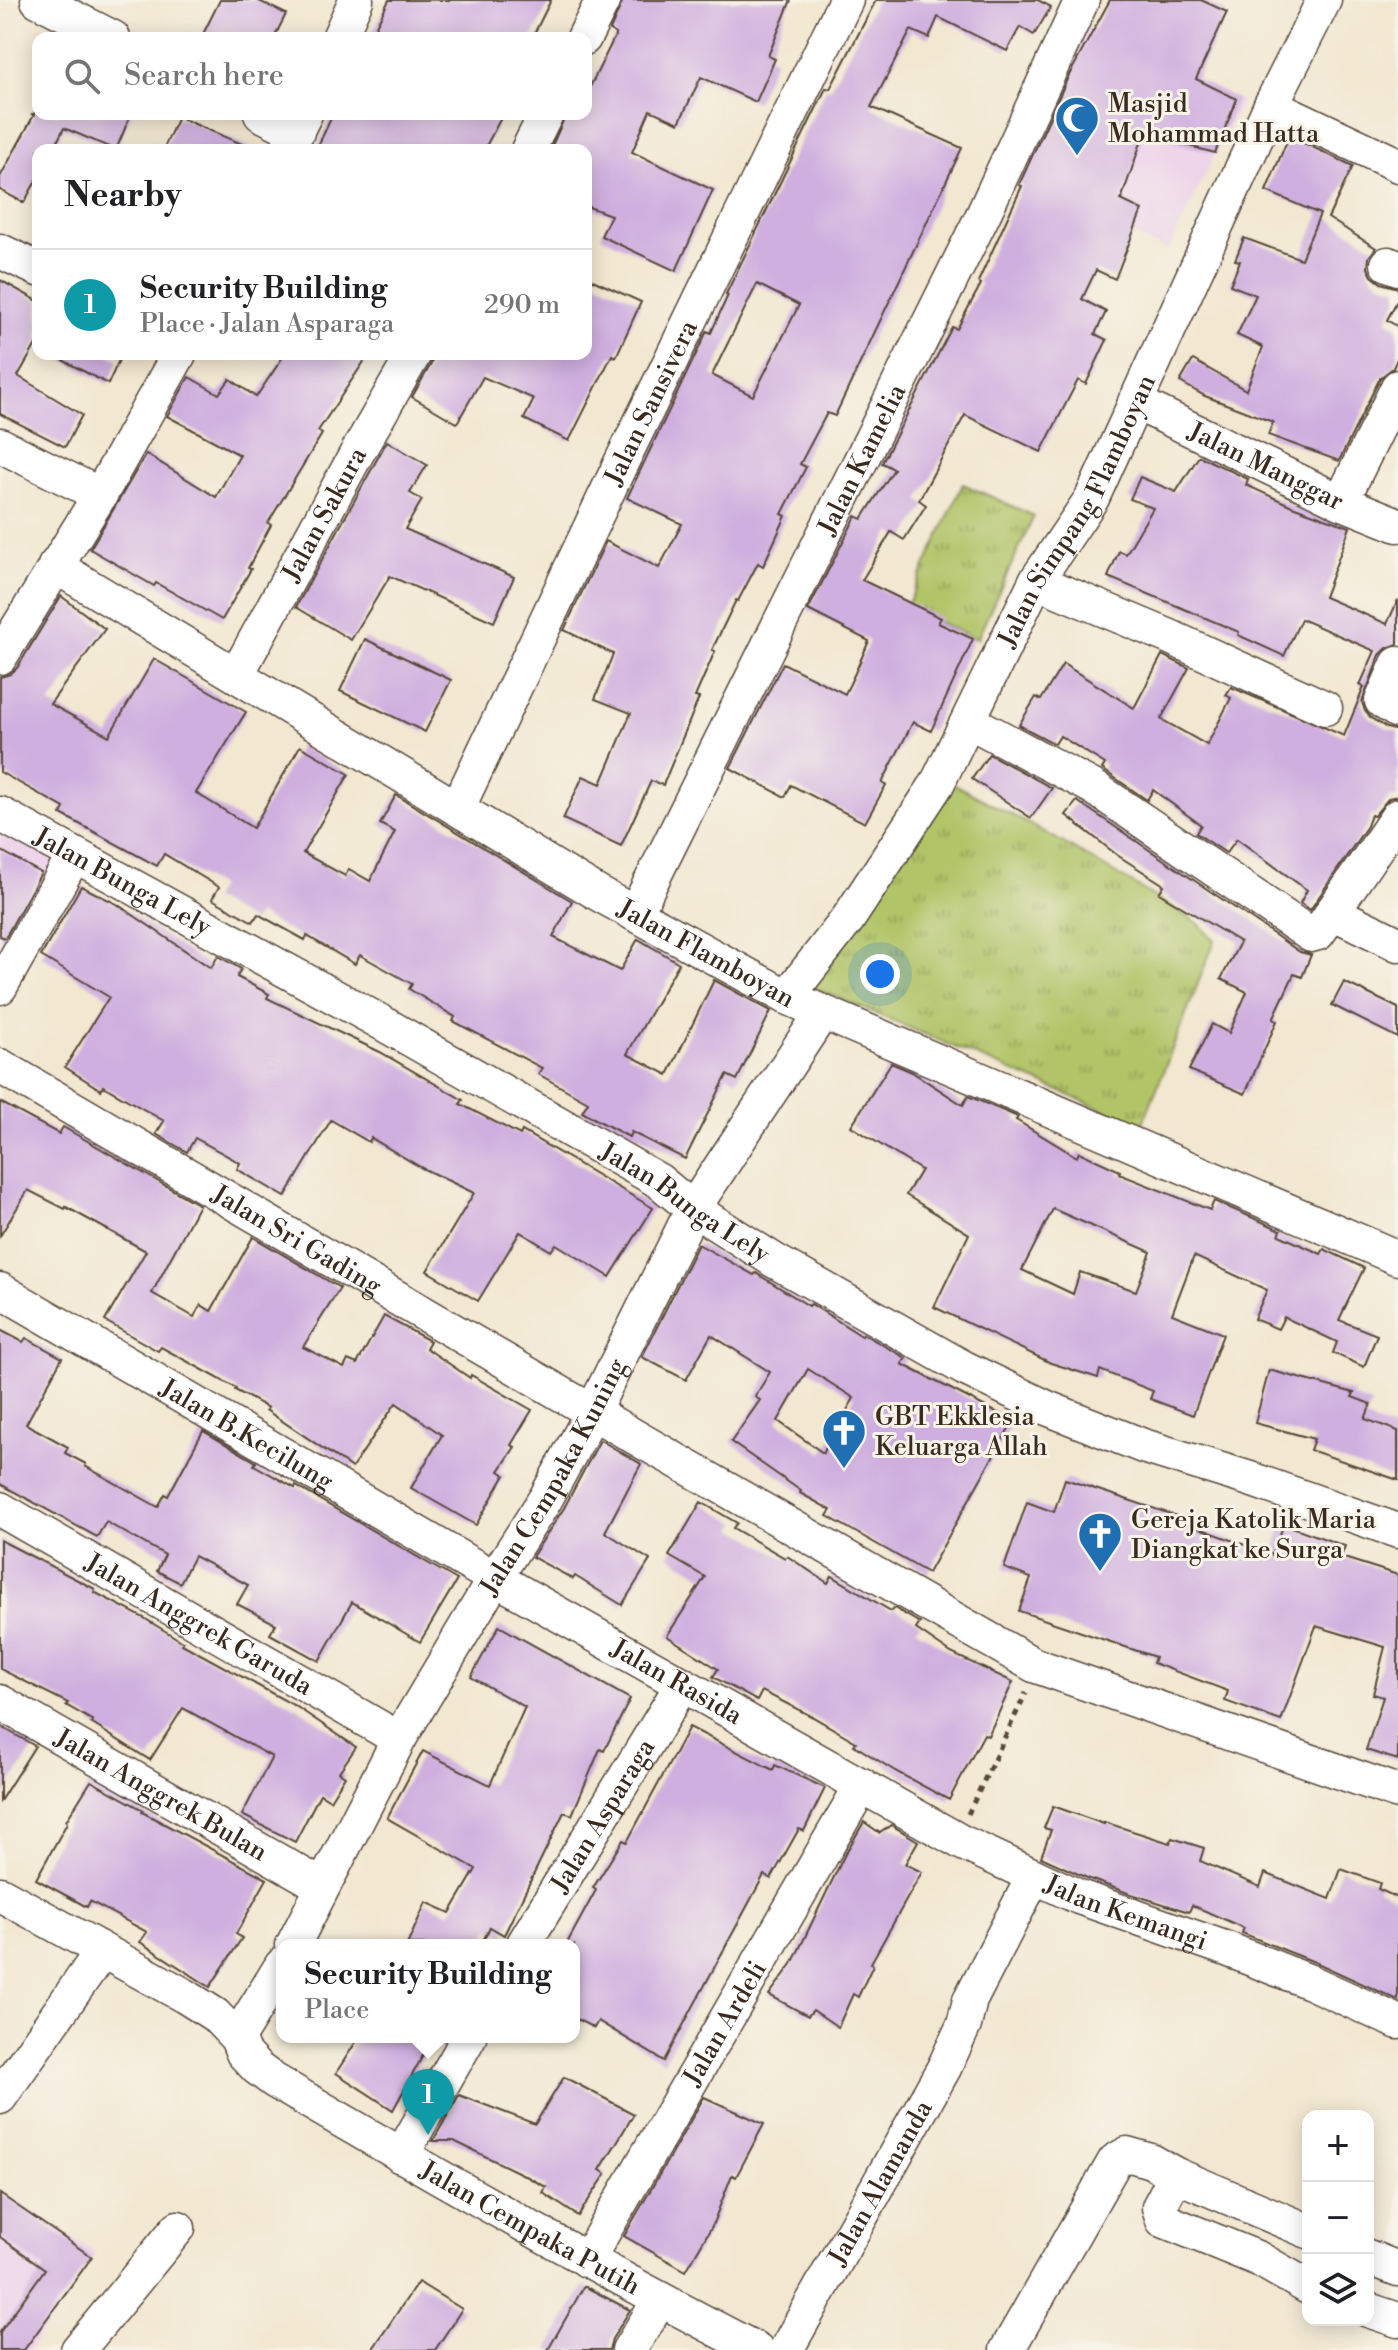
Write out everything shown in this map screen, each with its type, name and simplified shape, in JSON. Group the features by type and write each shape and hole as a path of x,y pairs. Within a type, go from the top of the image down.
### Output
{"street":[{"path":"38,0 101,32"},
{"path":"342,32 356,0"},
{"path":"587,32 603,0"},
{"name":"Jalan Sansivera","path":"458,807 846,0"},
{"name":"Jalan Kamelia","path":"635,914 984,213 1082,0"},
{"name":"Jalan Simpang Flamboyan","path":"787,997 822,956 937,784 1036,581 1092,498 1271,105 1324,0"},
{"path":"1271,105 1398,165"},
{"path":"273,120 296,132"},
{"path":"531,144 543,120"},
{"path":"0,251 32,266"},
{"path":"5,636 100,495 176,360"},
{"name":"Jalan Sakura","path":"237,674 411,360"},
{"path":"1341,502 1398,387"},
{"name":"Jalan Manggar","path":"1135,402 1341,502 1398,525"},
{"path":"0,445 100,495"},
{"name":"Jalan Flamboyan","path":"55,566 635,914 787,997 1398,1258"},
{"path":"1036,581 1170,637 1325,708"},
{"path":"1390,706 1398,664"},
{"path":"969,721 1093,787 1311,935 1318,933 1398,816"},
{"name":"Jalan Bunga Lely","path":"0,814 417,1043 659,1181 693,1209 775,1261 937,1353 1047,1408 1143,1446 1250,1479 1398,1531"},
{"path":"0,987 74,856"},
{"path":"1332,912 1398,944"},
{"name":"Jalan Cempaka Kuning","path":"296,1939 399,1739 546,1498 593,1411 693,1209 822,1013"},
{"name":"Jalan Sri Gading","path":"0,1066 1038,1666 1398,1792"},
{"name":"Jalan B.Kecilung","path":"0,1290 495,1578"},
{"name":"Jalan Anggrek Garuda","path":"0,1509 399,1739"},
{"name":"Jalan Rasida","path":"495,1578 862,1785"},
{"name":"Jalan Asparaga","path":"527,1939 682,1685"},
{"name":"Jalan Anggrek Bulan","path":"0,1702 322,1886"},
{"name":"Jalan Kemangi","path":"862,1785 956,1839 1079,1897 1241,1954 1398,2022"},
{"name":"Jalan Ardeli","path":"587,2260 862,1785"},
{"name":"Jalan Alamanda","path":"786,2350 944,2068 968,2012 970,2000 1034,1876"},
{"name":"Jalan Cempaka Putih","path":"0,1894 215,2015 237,2038 243,2053 273,2080 587,2260 757,2350"},
{"path":"0,2097 102,1951"},
{"path":"237,2038 276,1975"},
{"path":"401,2156 466,2043"},
{"path":"1007,2350 1115,2161 1127,2154 1302,2228"},
{"path":"1176,2175 1159,2207 1163,2220 1259,2259 1302,2284"},
{"path":"78,2350 178,2228"},
{"path":"1374,2259 1398,2269"},
{"path":"629,2350 660,2300"},
{"path":"1374,2312 1398,2320"}],"path":[{"path":"956,1839 1038,1666"}],"shaded area":[{"path":"1079,23 1241,101 1168,251 1007,179"},
{"path":"0,827 48,853 53,864 0,974"},
{"path":"0,2190 95,2253 29,2350 0,2350"}],"green space":[{"path":"963,484 1034,516 977,639 906,608"},
{"path":"950,782 1057,839 1197,922 1215,940 1142,1126 810,986"}],"building":[{"path":"220,0 257,0 286,14 277,32 204,32"},
{"path":"389,0 551,0 535,32 373,32"},
{"path":"623,0 791,0 768,56 775,59 756,102 701,77 679,123 650,110 632,152 713,190 676,271 601,236 611,215 592,208 592,144 553,144 563,120 592,120 592,83 616,34 610,30"},
{"path":"876,0 1038,0 1051,7 1034,35 1020,27 1007,51 938,17 929,38 911,30 871,107 962,148 835,416 827,413 800,464 806,467 782,514 786,516 763,566 758,563 712,650 715,651 695,697 699,698 663,785 651,781 621,846 563,819 583,776 601,784 631,713 595,699 613,654 564,630 606,541 659,568 682,524 627,498 707,331 711,333 726,294 826,88 830,89","holes":["757,284 799,305 753,396 712,375"]},
{"path":"1110,0 1201,0 1227,12 1196,79 1237,99 1215,153 1144,134 1121,200 1142,210 1115,279 1096,270 1082,299 1106,312 1095,334 1107,340 1086,384 1078,380 1041,452 965,415 919,500 926,505 904,540 891,532 862,580 941,618 938,623 973,639 931,731 913,722 882,783 886,785 865,823 791,785 785,797 730,768 783,663 845,694 869,641 808,610 856,516 862,519 894,469 882,463 952,327 957,329 981,284 978,282 1068,77"},
{"path":"32,119 128,120 118,144 102,144 64,128 56,144 32,144 32,188 24,203 0,190 0,177"},
{"path":"177,120 185,120 242,144 166,144"},
{"path":"330,120 500,120 487,144 319,144"},
{"path":"1289,136 1353,166 1328,218 1376,248 1369,257 1368,268 1372,276 1381,283 1398,288 1398,299 1387,320 1398,327 1398,357 1393,368 1380,378 1339,461 1268,435 1273,422 1205,396 1180,382 1193,360 1246,390 1263,347 1237,335 1256,295 1230,285 1240,261 1235,260 1244,238 1301,259 1320,214 1266,191"},
{"path":"0,280 32,298 32,352 18,376 82,415 65,447 0,414"},
{"path":"592,280 641,302 616,357 612,355 569,441 524,419 534,399 483,377 457,423 412,397 432,360 592,360"},
{"path":"62,360 119,360 108,384"},
{"path":"281,360 365,360 318,431 322,434 268,523 271,525 248,568 251,569 222,620 90,549 146,454 216,497 240,455 167,416 189,377 219,394 230,379 256,397"},
{"path":"387,441 427,465 410,493 422,500 405,529 514,577 494,622 390,576 351,640 296,607"},
{"path":"1199,456 1248,479 1246,485 1350,527 1324,597 1387,624 1398,600 1398,644 1380,655 1362,702 1371,718 1398,731 1398,796 1389,798 1374,816 1371,815 1367,826 1310,910 1300,903 1307,890 1237,839 1226,853 1196,833 1201,825 1153,790 1147,800 1102,769 1105,764 1060,736 1055,744 1019,725 1036,697 1041,700 1063,664 1134,708 1162,655 1189,668 1161,719 1207,745 1231,698 1226,695 1231,687 1344,736 1364,687 1360,685 1375,651 1301,619 1284,656 1238,635 1239,632 1108,577 1119,551 1126,554 1153,508 1130,499 1140,477 1176,492"},
{"path":"61,596 105,629 50,704 109,736 154,659 246,712 196,793 253,828 300,746 349,774 303,853 345,876 349,869 370,881 395,832 380,824 396,795 572,901 553,937 620,971 638,939 679,963 627,1054 668,1075 714,980 771,1011 737,1080 727,1075 685,1159 631,1132 629,1137 582,1112 588,1102 538,1074 542,1068 453,1021 455,1017 409,989 412,984 360,955 355,964 307,936 305,940 258,914 253,922 212,899 219,887 164,854 157,866 61,814 64,808 0,772 0,677 17,668"},
{"path":"365,639 451,680 425,732 340,691"},
{"path":"989,754 1052,788 1031,818 972,779"},
{"path":"1077,801 1300,952 1311,955 1302,977 1294,974 1273,1019 1277,1021 1245,1094 1189,1070 1212,1024 1229,1033 1247,992 1221,979 1240,942 1159,893 1164,885 1117,855 1066,815"},
{"path":"0,850 41,873 5,938 0,936"},
{"path":"81,886 117,904 211,968 218,956 241,969 237,977 269,994 267,998 380,1052 463,1100 460,1104 520,1135 522,1131 653,1208 610,1277 556,1244 551,1251 520,1232 478,1301 427,1271 474,1193 331,1120 285,1197 237,1169 240,1163 195,1138 187,1152 156,1134 164,1121 103,1086 101,1090 65,1067 109,997 41,956"},
{"path":"1344,982 1398,1008 1398,1038 1332,1005"},
{"path":"891,1063 912,1072 963,1105 968,1096 1018,1117 1016,1120 1077,1157 1079,1152 1120,1171 1119,1174 1210,1210 1214,1201 1281,1230 1279,1235 1321,1254 1324,1249 1364,1268 1339,1320 1377,1335 1364,1367 1333,1353 1337,1342 1284,1317 1278,1329 1254,1319 1267,1290 1194,1256 1172,1314 1223,1334 1193,1415 1150,1399 1153,1391 1100,1370 1098,1378 1051,1363 934,1307 969,1234 906,1195 921,1170 851,1126","holes":["1053,1209 1151,1252 1136,1291 1080,1272 1073,1294 1022,1270"]},
{"path":"0,1102 59,1134 63,1127 199,1205 152,1293 194,1317 201,1305 211,1311 253,1237 340,1288 303,1347 344,1368 348,1360 357,1364 384,1316 430,1341 426,1348 470,1378 471,1375 532,1410 511,1445 515,1447 499,1471 505,1475 476,1525 411,1488 442,1435 396,1403 352,1468 236,1388 161,1347 158,1351 105,1321 146,1251 28,1190 0,1236"},
{"path":"698,1244 754,1275 756,1273 809,1306 811,1304 862,1336 906,1358 902,1364 1013,1421 928,1573 827,1516 831,1510 800,1493 731,1442 760,1400 755,1397 770,1372 711,1335 686,1380 642,1357","holes":["808,1369 854,1398 823,1453 778,1421"]},
{"path":"0,1330 23,1342 26,1338 62,1358 26,1424 68,1447 65,1453 85,1466 158,1507 165,1494 168,1496 203,1431 256,1462 254,1465 296,1486 457,1580 420,1642 352,1602 319,1661 270,1634 276,1624 237,1604 248,1585 194,1556 180,1583 157,1571 165,1555 106,1522 97,1537 0,1484"},
{"path":"1269,1370 1354,1393 1352,1397 1371,1404 1365,1419 1398,1431 1398,1480 1310,1450 1314,1439 1255,1423"},
{"path":"600,1440 641,1464 605,1532 650,1560 622,1605 575,1576 573,1579 532,1557 564,1508"},
{"path":"1065,1479 1201,1524 1199,1528 1272,1555 1284,1524 1345,1546 1341,1557 1398,1575 1398,1760 1366,1750 1383,1697 1373,1694 1385,1647 1316,1626 1281,1721 1225,1701 1228,1691 1153,1663 1155,1657 1019,1611 1031,1578 1004,1568 1027,1502 1054,1512"},
{"path":"701,1502 737,1523 733,1528 785,1558 787,1556 828,1583 832,1576 891,1611 894,1608 920,1623 916,1629 951,1653 1013,1682 988,1736 984,1734 949,1800 895,1771 854,1745 856,1742 813,1717 762,1691 757,1701 713,1677 718,1669 667,1636 705,1577 669,1556"},
{"path":"0,1540 95,1589 94,1592 144,1618 182,1644 297,1707 356,1747 339,1772 345,1776 330,1800 320,1794 295,1842 242,1815 272,1757 183,1708 150,1760 91,1723 93,1721 66,1705 68,1703 0,1669"},
{"path":"499,1626 630,1699 604,1751 600,1749 572,1815 564,1812 504,1935 490,1927 484,1939 410,1939 426,1902 450,1913 476,1869 387,1818 423,1751 490,1785 525,1707 471,1677"},
{"path":"0,1726 35,1746 0,1801"},
{"path":"689,1727 773,1770 775,1765 825,1788 804,1831 799,1829 771,1879 764,1875 664,2061 598,2021 594,2028 580,2021 580,1939 569,1939 596,1890 593,1888 623,1840 627,1842"},
{"path":"91,1781 267,1879 236,1934 242,1938 210,1987 140,1942 147,1932 90,1901 87,1907 36,1879"},
{"path":"1053,1806 1170,1843 1172,1838 1204,1848 1200,1861 1260,1887 1265,1873 1330,1899 1341,1869 1380,1883 1378,1889 1398,1898 1398,2000 1242,1933 1244,1928 1192,1905 1189,1912 1128,1893 1041,1857 1051,1830 1044,1828"},
{"path":"864,1822 880,1833 891,1825 918,1841 905,1864 922,1872 871,1963 873,1965 858,1997 853,1994 838,2027 813,2010 808,2016 769,1995 792,1964 844,1856"},
{"path":"355,2043 430,2043 393,2110 336,2073"},
{"path":"564,2077 634,2114 600,2170 606,2174 578,2216 543,2193 546,2187 524,2175 454,2141 433,2141 459,2095 535,2124"},
{"path":"704,2097 764,2124 736,2177 732,2175 712,2226 686,2271 624,2236"},
{"path":"0,2194 92,2257 24,2350 0,2350 0,2332 45,2269 0,2237"},
{"path":"418,2282 462,2309 435,2350 372,2350"},
{"path":"584,2286 630,2310 612,2339 609,2350 548,2350"}],"place":[{"name":"Masjid Mohammad Hatta","path":"1077,157"},
{"name":"GBT Ekklesia Keluarga Allah","path":"844,1470"},
{"name":"Gereja Katolik Maria Diangkat ke Surga","path":"1100,1573"},
{"name":"Security Building","path":"428,2135"}]}
